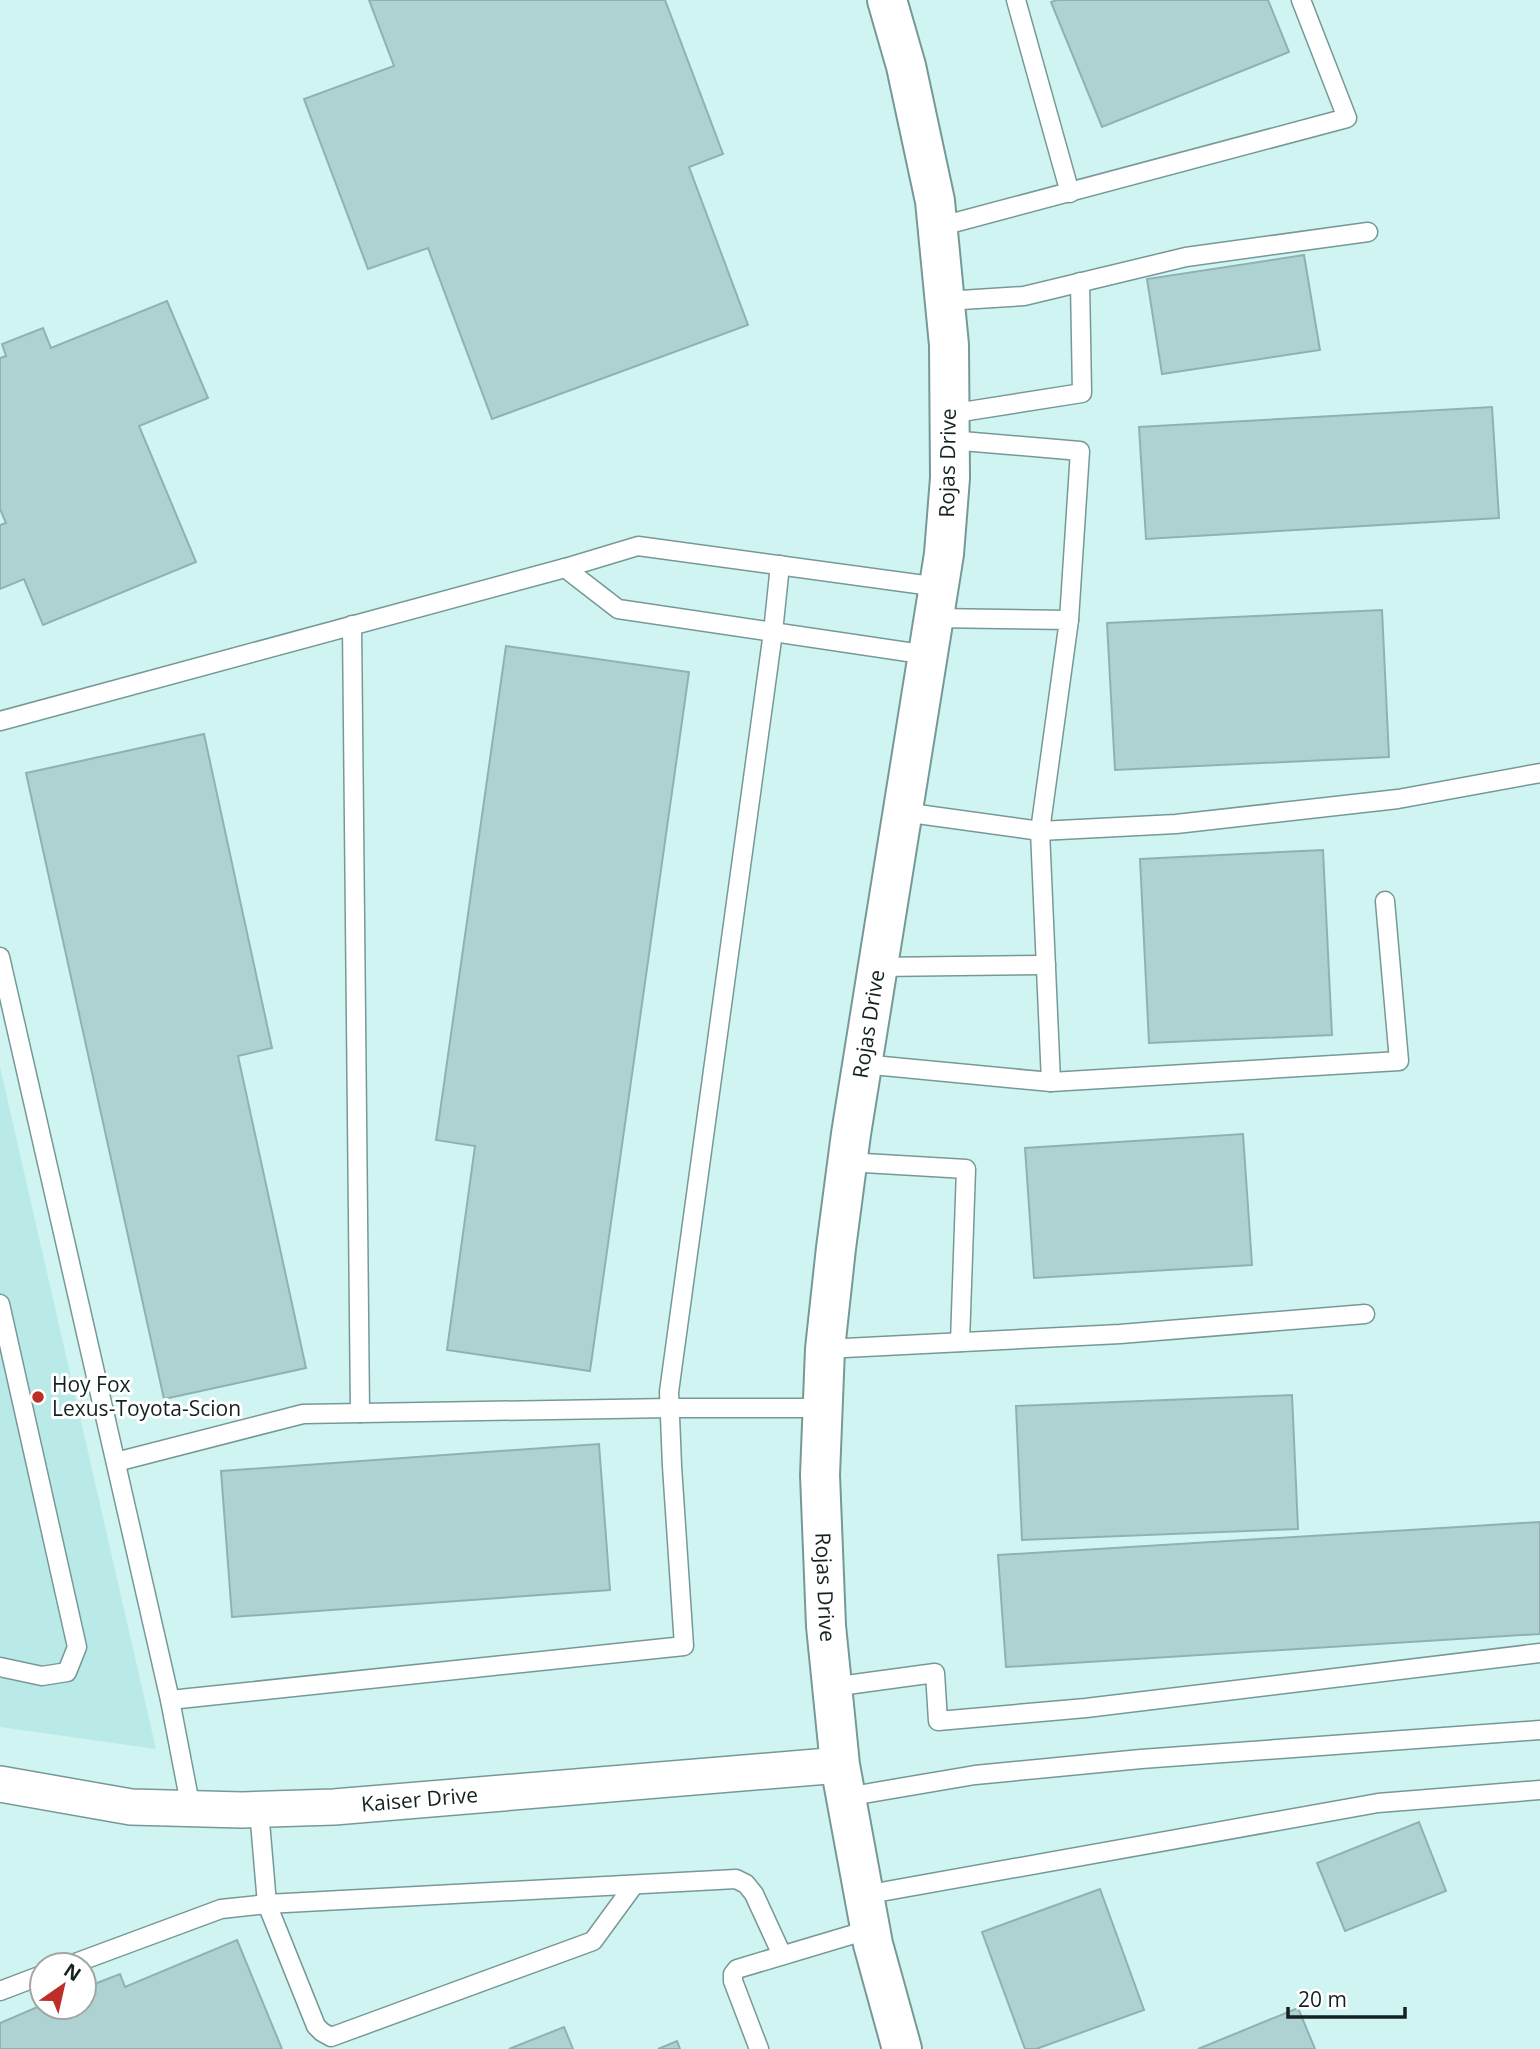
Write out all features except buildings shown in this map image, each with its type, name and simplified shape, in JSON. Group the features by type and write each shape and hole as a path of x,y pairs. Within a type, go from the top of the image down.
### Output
{"street":[{"name":"Rojas Drive","path":"887,0 906,66 935,201 949,345 948,503 944,554 847,1162 825,1349 820,1475 826,1626 843,1781 868,1912 902,2049"},
{"name":"Kaiser Drive","path":"0,1784 131,1807 259,1810 843,1781"}],"lane":[{"path":"1016,0 1070,193"},
{"path":"938,228 1347,118 1301,0"},
{"path":"945,301 1024,296 1186,257 1368,232"},
{"path":"950,427 1082,393 1080,282"},
{"path":"950,427 1080,451 1069,620 1040,831 1051,1082"},
{"path":"0,721 638,546 780,565 936,602 1069,620"},
{"path":"170,1700 684,1646 669,1392 780,565"},
{"path":"565,568 618,609 928,655"},
{"path":"352,625 360,1413"},
{"path":"903,812 1040,831 1176,824 1398,799 1540,772"},
{"path":"862,1064 1051,1082 1399,1061 1385,901"},
{"path":"0,957 170,1700 191,1809"},
{"path":"878,967 1046,965"},
{"path":"847,1162 966,1169 960,1342"},
{"path":"0,1304 77,1647 67,1672 42,1676 0,1667"},
{"path":"825,1349 1120,1334 1365,1314"},
{"path":"116,1462 303,1414 822,1408"},
{"path":"832,1687 935,1673 939,1721 1086,1709 1540,1653"},
{"path":"843,1781 975,1775 1141,1759 1540,1730"},
{"path":"760,2049 733,1981 733,1974 737,1969 782,1955 868,1912 1378,1803 1540,1790"},
{"path":"259,1810 267,1904 316,2026 331,2036 593,1941 634,1885"},
{"path":"98,1955 222,1909 267,1904 736,1879 746,1884 754,1894 782,1955"},
{"path":"0,1991 28,1980"}],"shaded area":[{"name":"Hoy Fox Lexus-Toyota-Scion","path":"0,1067 156,1749 0,1727"}],"place":[{"name":"Hoy Fox Lexus-Toyota-Scion","path":"38,1397"}]}
